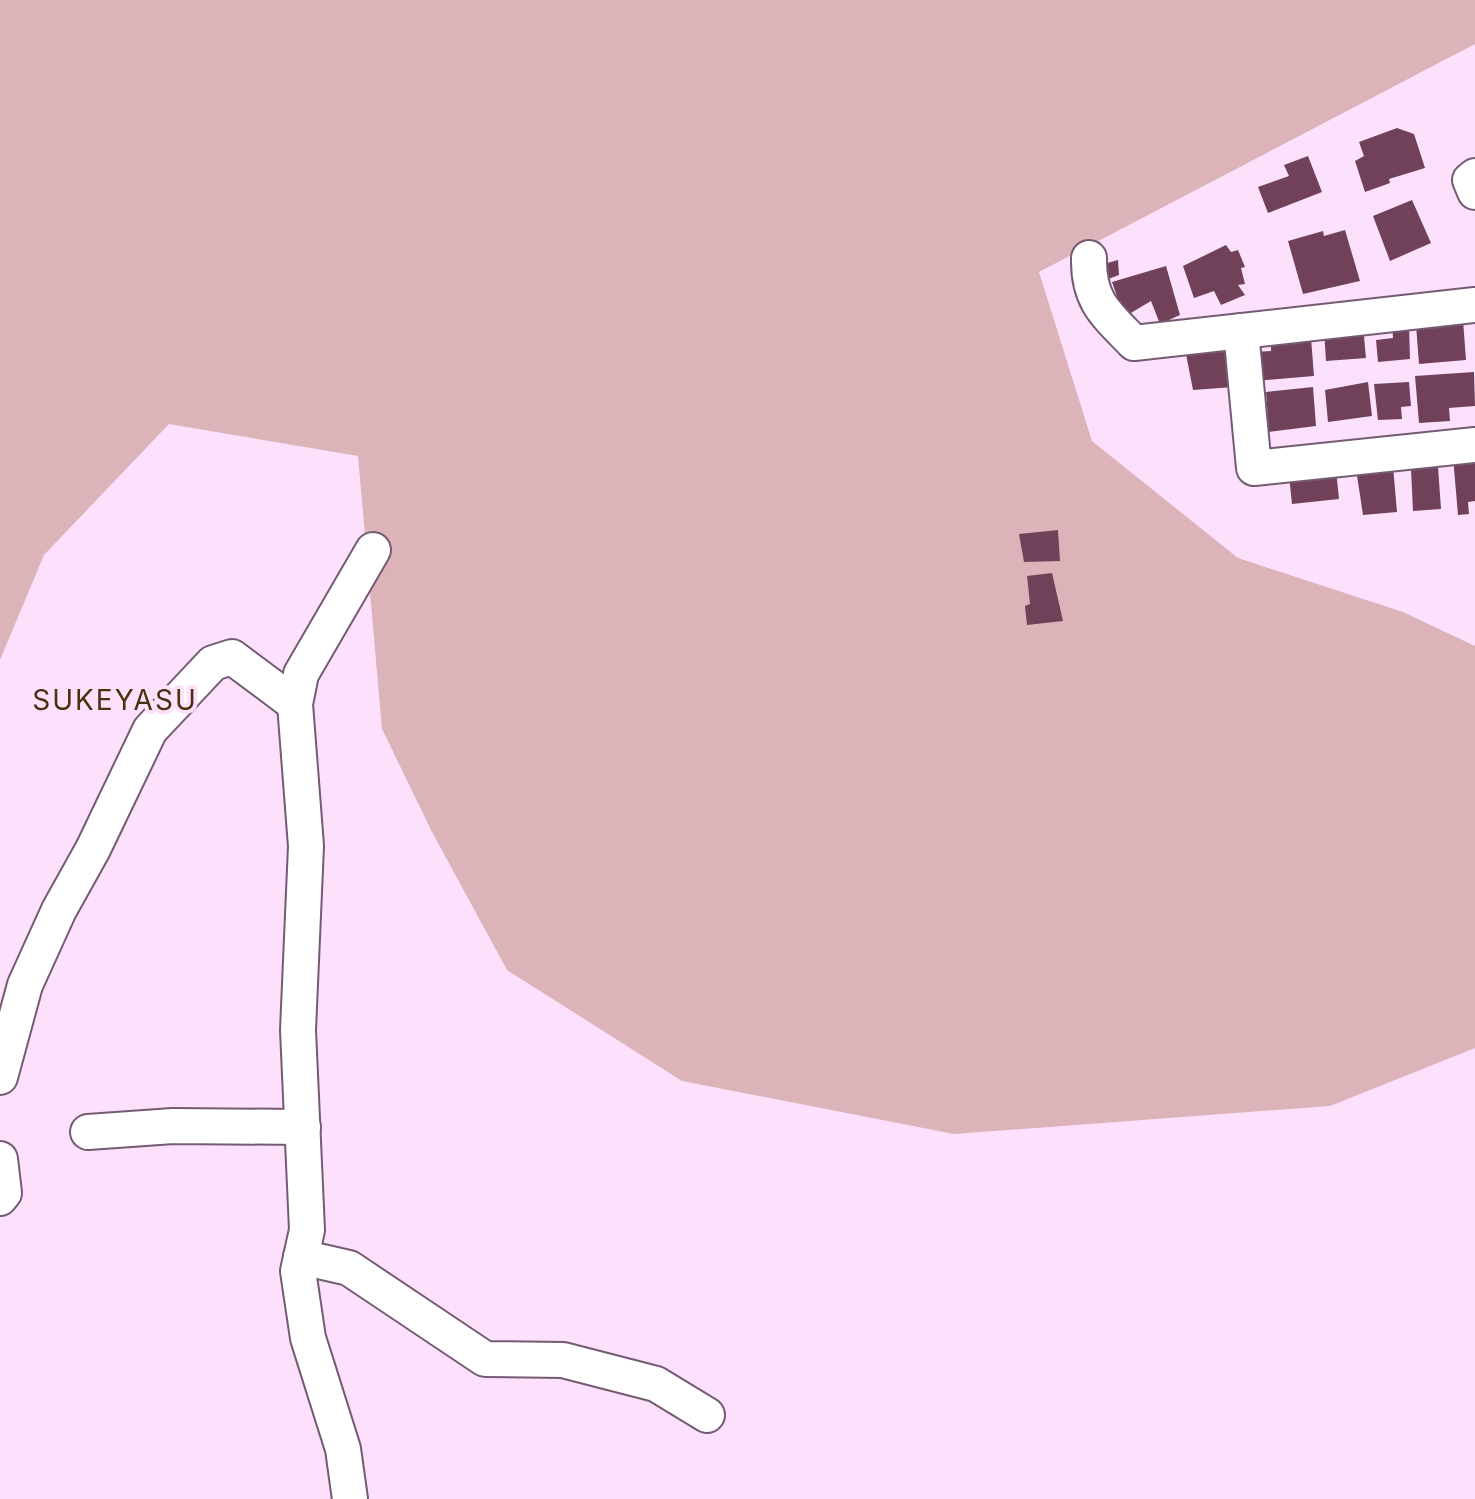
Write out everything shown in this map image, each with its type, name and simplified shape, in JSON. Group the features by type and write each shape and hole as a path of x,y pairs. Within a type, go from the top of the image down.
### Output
{"street":[{"path":"1475,176 1470,180 1475,192"},
{"path":"1089,258 1088,282 1100,309 1134,343 1475,305"},
{"path":"1241,331 1254,468 1475,445"},
{"path":"350,1499 343,1449 308,1338 298,1271 307,1230 298,1030 306,846 295,704 301,674 373,550"},
{"path":"0,1077 25,985 59,910 150,730 213,663 232,657 295,704"},
{"path":"88,1132 173,1126 303,1127"},
{"path":"0,1159 4,1193 0,1198"},
{"path":"301,1257 349,1268 485,1359 563,1360 656,1384 707,1415"}],"shaded area":[{"path":"0,0 1475,0 1475,44 1039,272 1092,441 1238,558 1403,612 1475,646 1475,1048 1330,1106 954,1134 682,1081 507,970 432,832 382,729 358,456 169,424 44,555 0,660"}],"building":[{"path":"1397,128 1414,134 1425,168 1389,179 1390,183 1365,192 1355,161 1364,156 1359,142"},
{"path":"1308,156 1322,192 1268,213 1258,187 1289,176 1284,165"},
{"path":"1412,200 1431,243 1390,261 1373,216"},
{"path":"1345,230 1360,281 1303,294 1288,241 1323,231 1324,236"},
{"path":"1226,245 1231,252 1238,250 1245,267 1241,268 1245,284 1238,285 1245,295 1221,305 1214,291 1194,298 1183,266"},
{"path":"1118,260 1119,275 1098,283 1093,267"},
{"path":"1166,266 1180,315 1160,324 1151,301 1124,317 1112,282"},
{"path":"1463,320 1466,360 1419,364 1416,325"},
{"path":"1392,325 1409,325 1410,359 1378,362 1376,340 1393,338"},
{"path":"1363,326 1366,358 1326,361 1324,330"},
{"path":"1311,338 1314,376 1256,381 1253,352 1271,351 1271,345 1282,344 1282,340"},
{"path":"1224,341 1234,387 1193,390 1184,344"},
{"path":"1474,372 1475,406 1449,408 1450,421 1419,423 1415,376"},
{"path":"1368,382 1372,416 1328,422 1325,390"},
{"path":"1409,382 1411,406 1401,407 1402,419 1378,420 1374,384"},
{"path":"1313,387 1316,426 1269,432 1266,392"},
{"path":"1453,457 1475,459 1475,501 1468,502 1469,514 1458,515"},
{"path":"1393,466 1397,512 1363,515 1356,469"},
{"path":"1438,467 1441,509 1413,511 1411,469"},
{"path":"1336,470 1339,499 1292,504 1289,475"},
{"path":"1058,530 1060,561 1024,562 1019,534"},
{"path":"1052,573 1063,621 1027,625 1025,606 1030,604 1027,576"}],"district":[{"name":"SUKEYASU","path":"115,700"}]}
